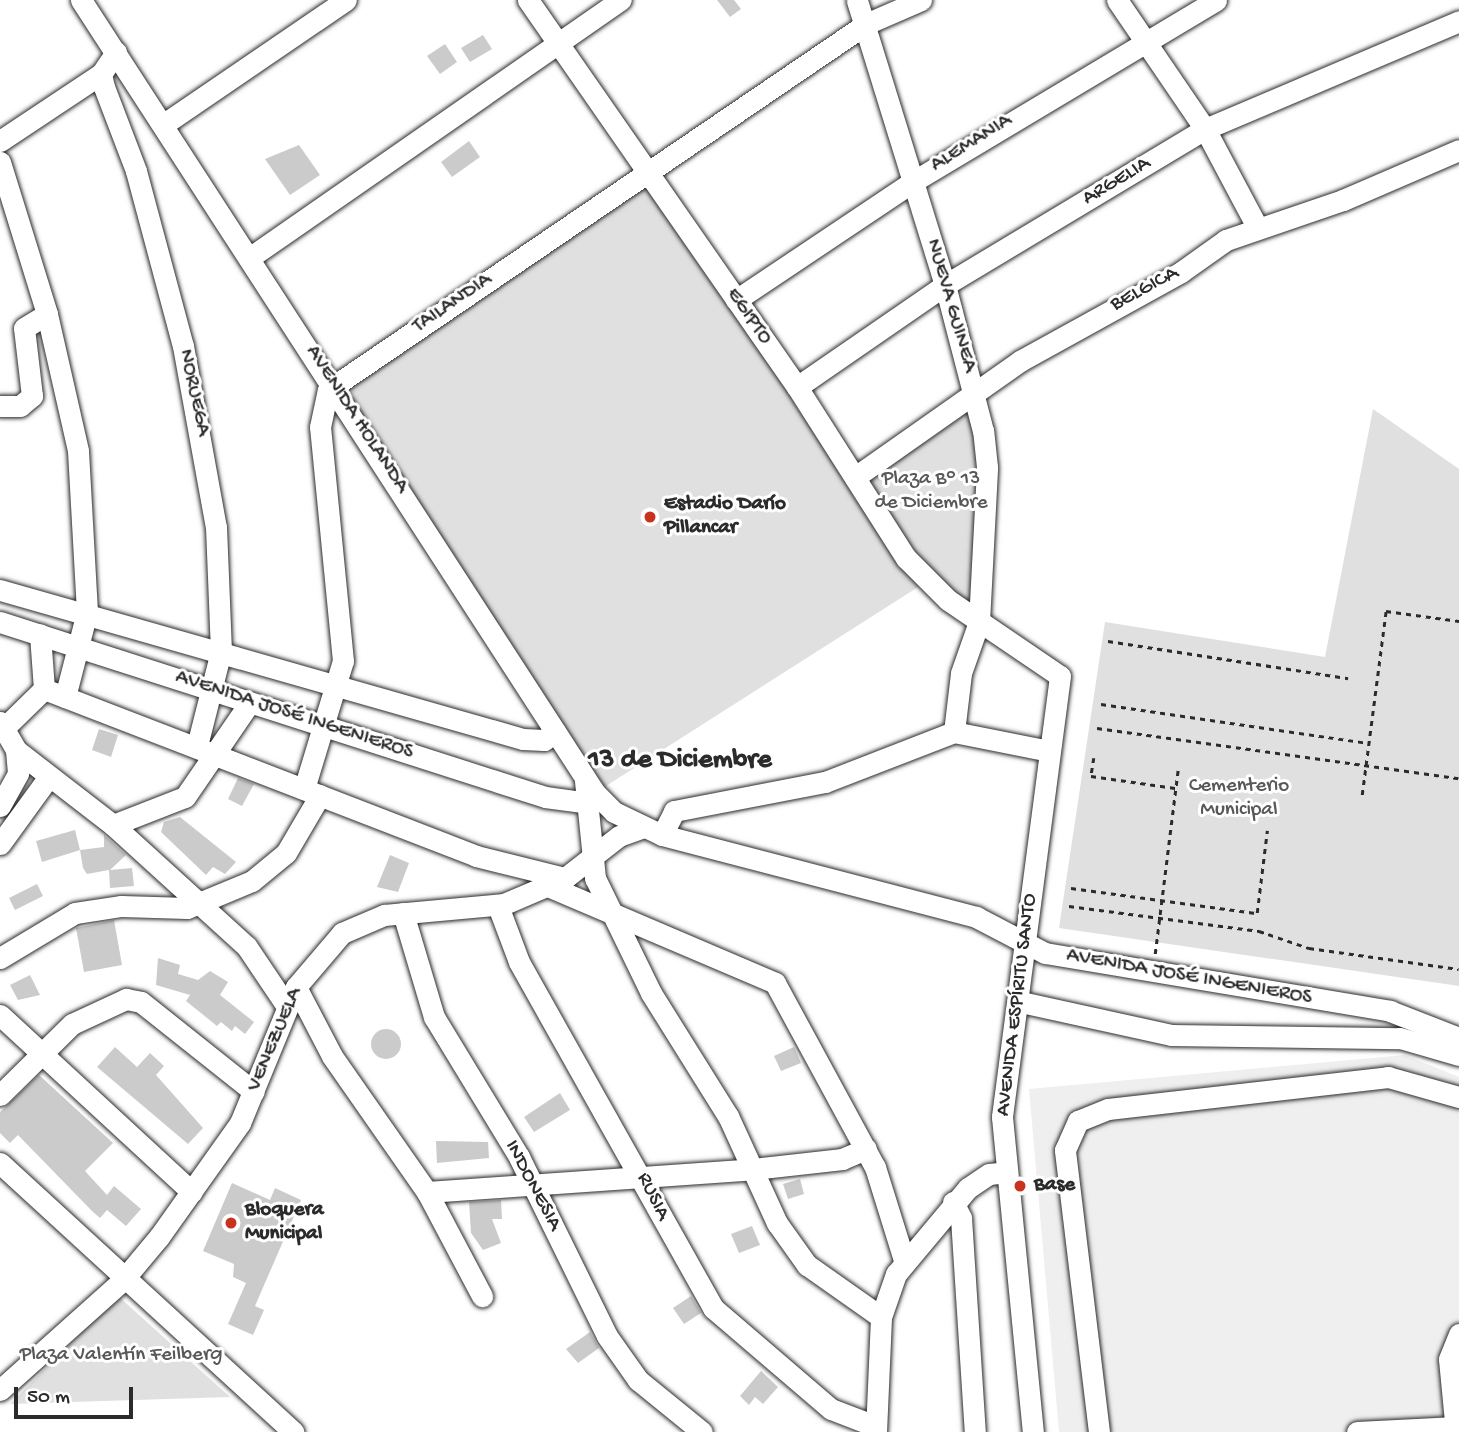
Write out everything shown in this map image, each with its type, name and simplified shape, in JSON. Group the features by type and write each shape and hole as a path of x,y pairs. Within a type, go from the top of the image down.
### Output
{"street":[{"name":"AVENIDA HOLANDA","path":"81,0 252,256 584,776 614,811 640,828"},
{"path":"164,124 346,0"},
{"name":"EGIPTO","path":"528,0 797,387 926,582 979,622"},
{"path":"252,256 621,0"},
{"name":"NUEVA GUINEA","path":"857,0 945,285 974,392 988,467 979,622 961,673 954,732"},
{"name":"TAILANDIA","path":"334,385 866,24 921,0"},
{"path":"1117,0 1205,130 1256,225"},
{"name":"ALEMANIA","path":"736,300 914,181 1143,38 1216,0"},
{"path":"1456,0 1459,6"},
{"name":"ARGELIA","path":"797,387 945,285 1205,130 1459,20"},
{"path":"3,137 101,74 116,52"},
{"name":"NORUEGA","path":"101,74 136,171 198,414 221,576 221,651 214,691 197,746"},
{"name":"BELGICA","path":"855,477 974,392 1256,225 1343,201 1459,150"},
{"path":"0,162 47,314 78,451 86,615 81,647 65,697"},
{"path":"0,406 20,406 32,396 24,328 47,314"},
{"path":"0,958 75,913 200,904 271,869 312,792 340,683 344,632 320,426 323,401 334,385"},
{"path":"0,590 340,683 523,739 544,740 555,732"},
{"name":"AVENIDA JOSÉ INGENIEROS","path":"0,622 214,691 248,705 327,726 545,797 589,803"},
{"name":"AVENIDA ESPÍRITU SANTO","path":"979,622 1060,676 1024,944 1021,1002 1003,1098 1007,1172 1033,1432"},
{"path":"40,634 44,689"},
{"path":"44,689 476,856 556,882 617,920 763,976 785,998 866,1149 904,1260"},
{"path":"44,689 2,725 16,750 48,778 113,825 247,947 291,996 428,1192 482,1296"},
{"path":"113,825 169,808 220,755 248,705"},
{"path":"662,835 666,817 683,808 825,782 954,732 1049,751"},
{"path":"0,806 18,773 16,750"},
{"path":"584,776 589,803 591,858 651,993 728,1116 792,1247 846,1298 881,1317"},
{"path":"0,844 48,778"},
{"name":"AVENIDA JOSÉ INGENIEROS","path":"640,828 976,917 1024,944 1153,972 1391,1011 1459,1038"},
{"name":"VENEZUELA","path":"0,1390 123,1280 192,1192 240,1124 291,996 342,933 403,913 498,906 556,882 640,828"},
{"name":"RUSIA","path":"498,906 519,962 645,1178 713,1308 831,1409 876,1429"},
{"name":"INDONESIA","path":"403,913 434,1017 535,1188 622,1361 702,1432"},
{"path":"0,1095 40,1052 95,1008 114,1000 141,1002 254,1092"},
{"path":"1021,1002 1171,1035 1401,1038 1459,1055"},
{"path":"0,1015 192,1192"},
{"path":"1099,1432 1065,1150 1078,1121 1108,1109 1388,1077 1459,1097"},
{"path":"428,1192 535,1188 753,1169 842,1159 866,1149"},
{"path":"0,1163 123,1280 294,1432"},
{"path":"876,1429 881,1317 904,1260 953,1202 981,1177 1007,1172"},
{"path":"953,1202 961,1219 975,1432"},
{"path":"1357,1432 1456,1430 1449,1359 1459,1334"}],"path":[{"path":"1362,795 1387,611 1459,621"},
{"path":"1108,641 1348,678"},
{"path":"1101,704 1369,743"},
{"path":"1097,728 1459,778"},
{"path":"1094,758 1091,776 1175,788"},
{"path":"1153,972 1178,770"},
{"path":"1071,888 1256,913 1267,831"},
{"path":"1069,906 1281,934 1309,948 1459,969"}],"shaded area":[{"path":"1405,1055 1459,1077 1459,1432 1059,1432 1029,1089"}],"green space":[{"name":"Estadio Darío Pillancar","path":"647,172 855,476 974,392 983,431 979,622 926,582 595,793 334,385"},
{"name":"Cementerio Municipal","path":"1373,409 1459,469 1459,986 1059,928 1105,622 1325,657"},
{"name":"Plaza Valentín Feilberg","path":"118,1296 230,1397 10,1404"}],"building":[{"path":"717,0 734,0 741,9 730,17"},
{"path":"483,35 492,49 470,62 461,48"},
{"path":"445,44 457,62 440,74 427,56"},
{"path":"469,141 480,157 452,177 441,162"},
{"path":"299,145 320,175 290,195 265,159"},
{"path":"99,729 118,735 111,757 92,750"},
{"path":"238,778 254,784 242,806 228,799"},
{"path":"180,817 236,862 225,874 213,867 206,875 161,832 164,822"},
{"path":"75,830 80,850 42,862 36,841"},
{"path":"104,835 126,855 110,870 132,868 134,886 110,888 109,870 87,874 83,868 80,850 104,847"},
{"path":"390,855 409,863 398,892 377,887"},
{"path":"37,884 43,896 15,910 9,898"},
{"path":"114,920 122,965 84,972 76,928"},
{"path":"158,958 180,965 178,974 198,980 210,971 228,982 220,995 254,1022 245,1034 235,1026 232,1031 221,1022 217,1026 186,1001 190,995 156,985"},
{"path":"30,975 40,995 18,1000 10,985"},
{"path":"386,1029 392,1030 400,1038 400,1050 392,1058 386,1059 380,1058 372,1050 371,1044 372,1038 380,1030"},
{"path":"115,1047 137,1067 150,1053 164,1066 156,1075 203,1128 188,1144 97,1067"},
{"path":"794,1047 801,1063 781,1071 774,1056"},
{"path":"39,1075 113,1143 85,1171 107,1195 114,1186 141,1209 126,1226 107,1210 100,1218 18,1135 10,1143 0,1133 0,1112"},
{"path":"560,1093 570,1110 534,1132 524,1117"},
{"path":"436,1141 488,1142 489,1158 437,1163"},
{"path":"800,1179 804,1194 788,1199 783,1184"},
{"path":"232,1183 270,1200 275,1188 301,1200 255,1306 264,1310 253,1335 228,1324 246,1283 233,1277 234,1264 203,1251"},
{"path":"501,1200 502,1219 492,1219 501,1243 483,1250 471,1233 469,1202"},
{"path":"752,1226 760,1245 739,1253 731,1234"},
{"path":"691,1296 701,1313 684,1324 673,1308"},
{"path":"590,1332 599,1348 578,1363 566,1349"},
{"path":"761,1371 778,1387 763,1404 755,1397 749,1405 740,1396"}],"place":[{"name":"Estadio Darío Pillancar","path":"650,517"},
{"name":"Base","path":"1020,1186"},
{"name":"Bloquera Municipal","path":"231,1223"}],"district":[{"name":"13 de Diciembre","path":"680,761"}],"park label":[{"name":"Plaza B° 13 de Diciembre","path":"931,492"}]}
